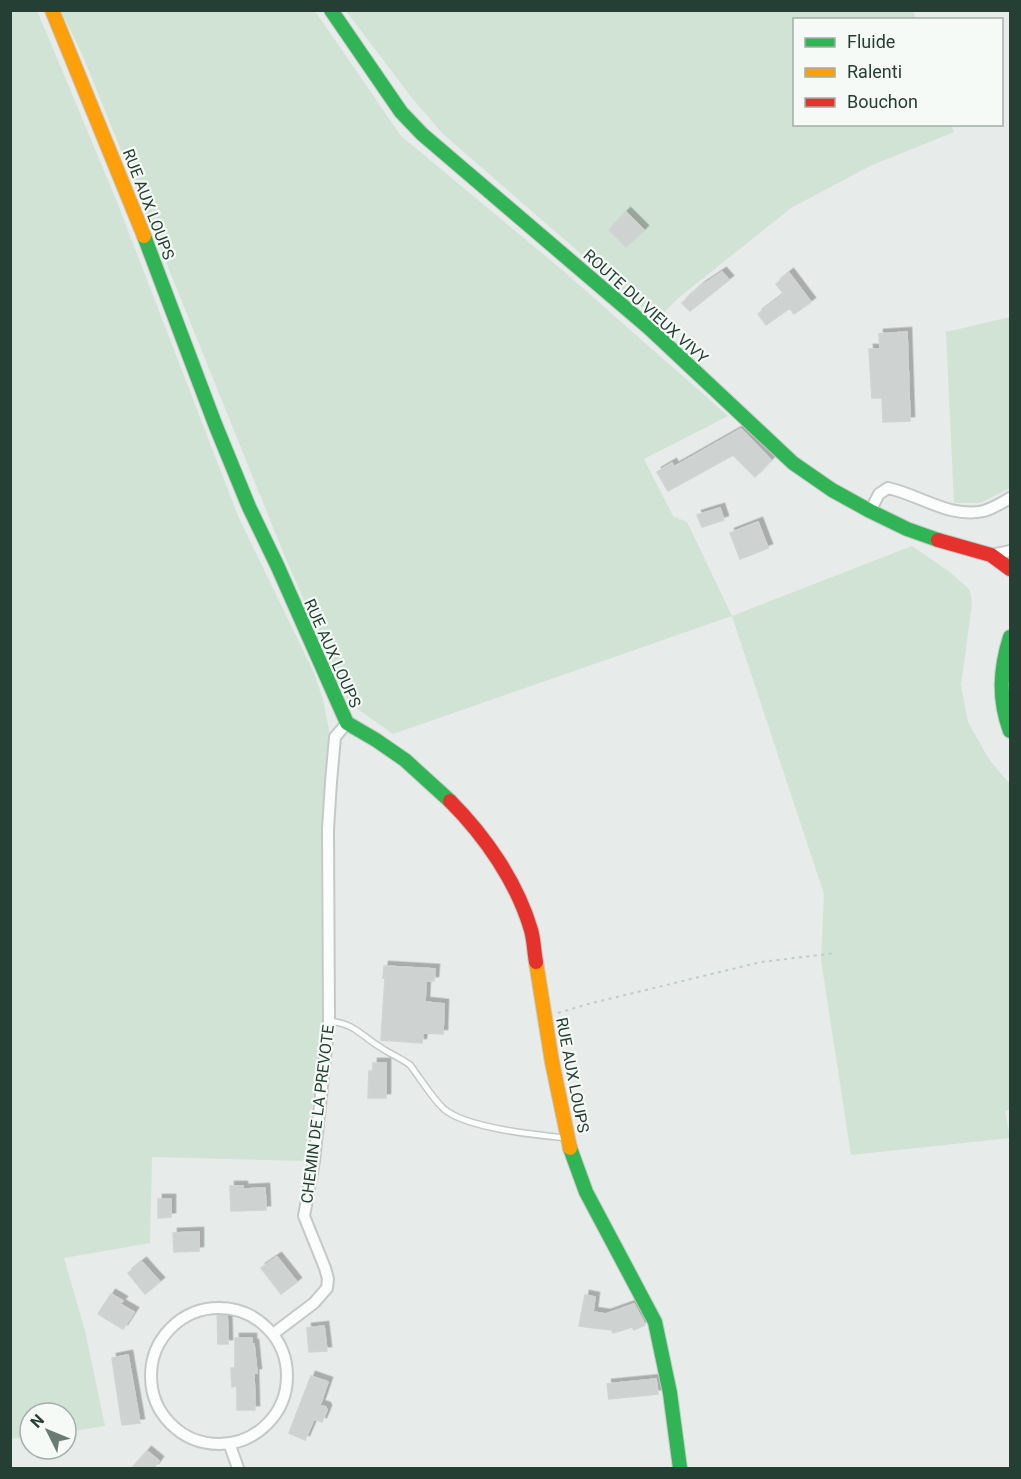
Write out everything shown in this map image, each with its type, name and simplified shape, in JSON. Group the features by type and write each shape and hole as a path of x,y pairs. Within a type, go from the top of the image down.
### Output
{"street":[{"name":"RUE AUX LOUPS","path":"52,10 130,198 241,486 346,723 368,734 386,747 440,791 490,850 518,894 525,910 531,931 544,1018 567,1138 586,1192 654,1322 670,1393 680,1468"},
{"name":"ROUTE DU VIEUX VIVY","path":"331,10 401,112 422,134 648,328 786,458 812,477 870,511 907,529 937,540 991,555 1011,569"},
{"path":"870,511 879,494 888,488 954,512 971,513 987,510 1011,498"},
{"name":"ROUTE DU VIEUX VIVY","path":"991,555 1011,551"},
{"path":"1011,637 1002,666 1001,686 1002,704 1011,731"},
{"name":"CHEMIN DE LA PREVOTE","path":"273,1334 314,1303 327,1288 328,1279 325,1268 304,1216 314,1161 329,1021 328,829 335,737 346,723"},
{"path":"220,1308 235,1310 259,1322 273,1334 284,1358 287,1377 283,1398 269,1422 245,1439 229,1443 216,1444 196,1439 172,1424 158,1402 152,1382 152,1362 165,1334 185,1317 202,1310 220,1308"},
{"path":"229,1443 238,1468"}],"lane":[{"path":"329,1021 350,1025 378,1046 410,1065 444,1109 456,1117 488,1126 567,1138"}],"path":[{"path":"544,1018 588,1004 718,971 761,962 836,953"}],"green space":[{"path":"10,11 37,11 117,202 238,516 314,673 323,699 329,730 321,830 322,1036 304,1161 152,1157 150,1243 64,1258 85,1331 105,1426 78,1430 78,1401 18,1401 18,1438 11,1439"},
{"path":"61,11 315,11 401,136 561,269 728,416 644,459 673,516 687,522 732,616 393,734 349,703 283,552 83,56"},
{"path":"346,11 913,11 916,18 793,18 793,126 952,126 954,132 870,166 791,208 677,299 657,320 442,133 412,98"},
{"path":"1010,317 1010,488 980,503 954,503 946,332"},
{"path":"912,546 951,573 970,590 972,604 961,685 968,722 990,761 1010,784 1010,1109 1005,1111 1010,1138 851,1155 821,960 824,894 732,616"}],"building":[{"path":"626,212 644,230 626,247 609,230"},
{"path":"722,272 729,280 690,311 682,303 701,286"},
{"path":"789,273 811,302 794,314 790,308 766,325 758,314 784,294 776,284"},
{"path":"907,332 910,421 883,422 882,398 872,398 869,349 880,349 879,334"},
{"path":"741,429 771,460 755,477 733,455 668,491 657,472 672,463 674,467"},
{"path":"720,508 724,520 702,527 697,515"},
{"path":"758,522 768,548 740,559 730,533"},
{"path":"384,966 435,969 434,981 426,981 425,1002 444,1004 443,1034 423,1033 422,1043 381,1040"},
{"path":"373,1063 386,1063 386,1098 368,1098 369,1071 373,1071"},
{"path":"230,1186 243,1186 243,1189 265,1188 266,1210 231,1211"},
{"path":"158,1199 171,1199 171,1217 158,1218"},
{"path":"199,1232 199,1251 174,1252 173,1233"},
{"path":"277,1257 297,1282 281,1294 261,1268"},
{"path":"142,1262 160,1282 145,1294 128,1273"},
{"path":"111,1294 123,1301 120,1304 134,1312 123,1329 98,1314"},
{"path":"585,1295 595,1297 593,1312 606,1314 634,1304 645,1325 634,1330 632,1327 613,1333 612,1330 579,1326"},
{"path":"217,1309 227,1309 228,1344 218,1344"},
{"path":"324,1326 327,1351 309,1352 307,1328"},
{"path":"235,1338 252,1338 252,1344 254,1344 257,1373 254,1373 255,1410 237,1410 237,1386 232,1387 231,1368 235,1368"},
{"path":"128,1355 140,1423 122,1425 112,1358"},
{"path":"311,1376 328,1382 320,1405 326,1407 327,1410 322,1422 314,1419 305,1440 289,1433"},
{"path":"656,1379 658,1394 609,1399 607,1384"},
{"path":"147,1451 159,1461 154,1468 132,1468"}],"traffic: fast":[{"path":"331,10 401,112 422,134 649,328 793,463 832,490 870,511 907,529 938,540"},
{"path":"144,236 249,507 347,723 405,760 450,801"},
{"path":"1010,637 1002,672 1002,696 1010,731"},
{"path":"570,1148 586,1192 655,1322 670,1393 680,1468"}],"traffic: slow":[{"path":"52,10 144,236"},
{"path":"536,962 552,1062 570,1148"}],"traffic: jam":[{"path":"938,540 991,555 1010,569"},
{"path":"450,801 475,829 508,877 531,930 536,962"}]}
